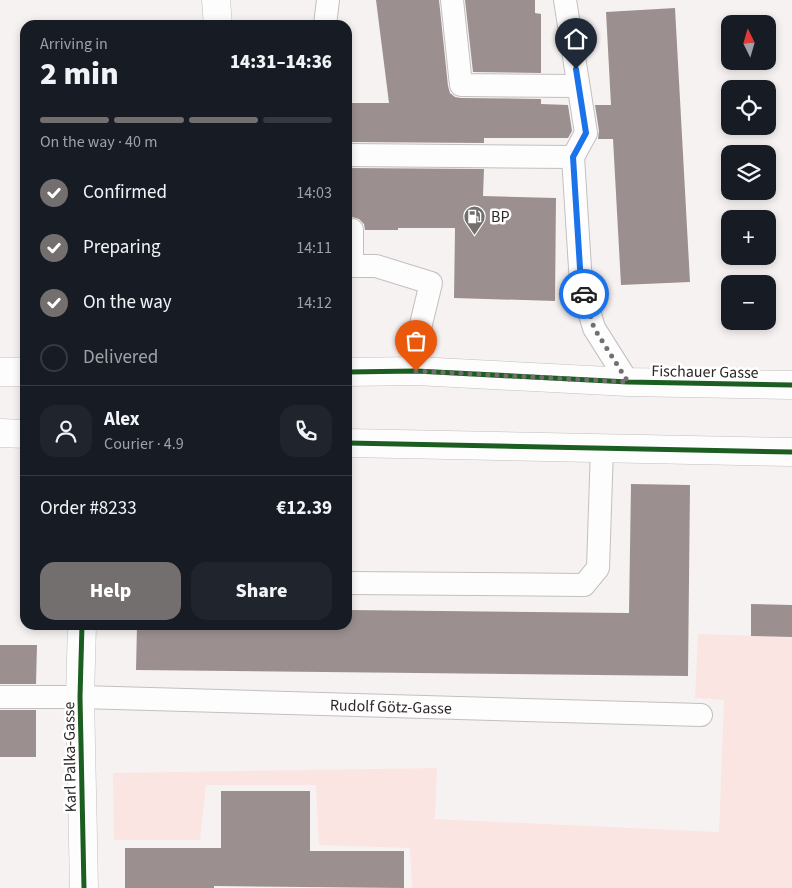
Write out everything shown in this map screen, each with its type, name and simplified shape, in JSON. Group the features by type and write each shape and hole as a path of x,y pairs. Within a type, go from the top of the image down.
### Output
{"street":[{"path":"216,0 218,20"},
{"name":"Fischauer Gasse","path":"352,372 416,371 628,382 792,385"},
{"path":"0,372 20,372"},
{"path":"0,433 20,434"},
{"path":"352,443 792,452"},
{"name":"Karl Palka-Gasse","path":"82,630 80,697 84,888"}],"lane":[{"path":"326,20 328,0"},
{"path":"452,0 461,85 578,86"},
{"path":"565,0 586,133 573,157 581,284 594,328 628,382"},
{"path":"352,161 573,157"},
{"path":"352,266 376,266 431,283 421,324 416,371"},
{"path":"352,583 584,585 598,568 602,448"},
{"name":"Rudolf Götz-Gasse","path":"0,696 701,715"}],"shaded area":[{"path":"698,634 792,637 792,888 412,888 410,848 319,845 316,785 206,785 200,840 114,840 113,773 437,768 435,819 719,832 724,700 695,698"}],"building":[{"path":"376,0 439,0 450,93 455,97 461,98 541,99 541,104 568,105 572,131 568,138 484,138 484,143 352,142 352,103 389,103"},
{"path":"465,0 535,0 535,13 541,14 541,73 473,72"},
{"path":"675,8 690,282 621,285 613,139 598,139 599,131 595,105 611,105 606,12"},
{"path":"352,168 484,169 483,196 556,198 555,301 454,298 455,228 365,230 364,224 359,219 352,217"},
{"path":"631,484 690,485 688,676 136,670 137,630 352,630 352,610 629,613"},
{"path":"751,604 792,605 792,637 751,636"},
{"path":"0,645 37,645 36,684 0,684"},
{"path":"0,710 36,710 36,757 0,757"},
{"path":"221,791 310,791 310,851 404,851 404,888 214,886 214,888 125,888 125,848 221,848"}],"cycle path":[{"path":"352,372 416,371 628,382 792,385"},
{"path":"352,443 792,452"},
{"path":"82,630 80,697 84,888"}],"way so far":[{"path":"416,371 628,382 594,328 584,294"}],"place":[{"name":"BP","path":"475,235"}],"route":[{"path":"576,69 586,133 573,157 581,284 584,294"}]}
